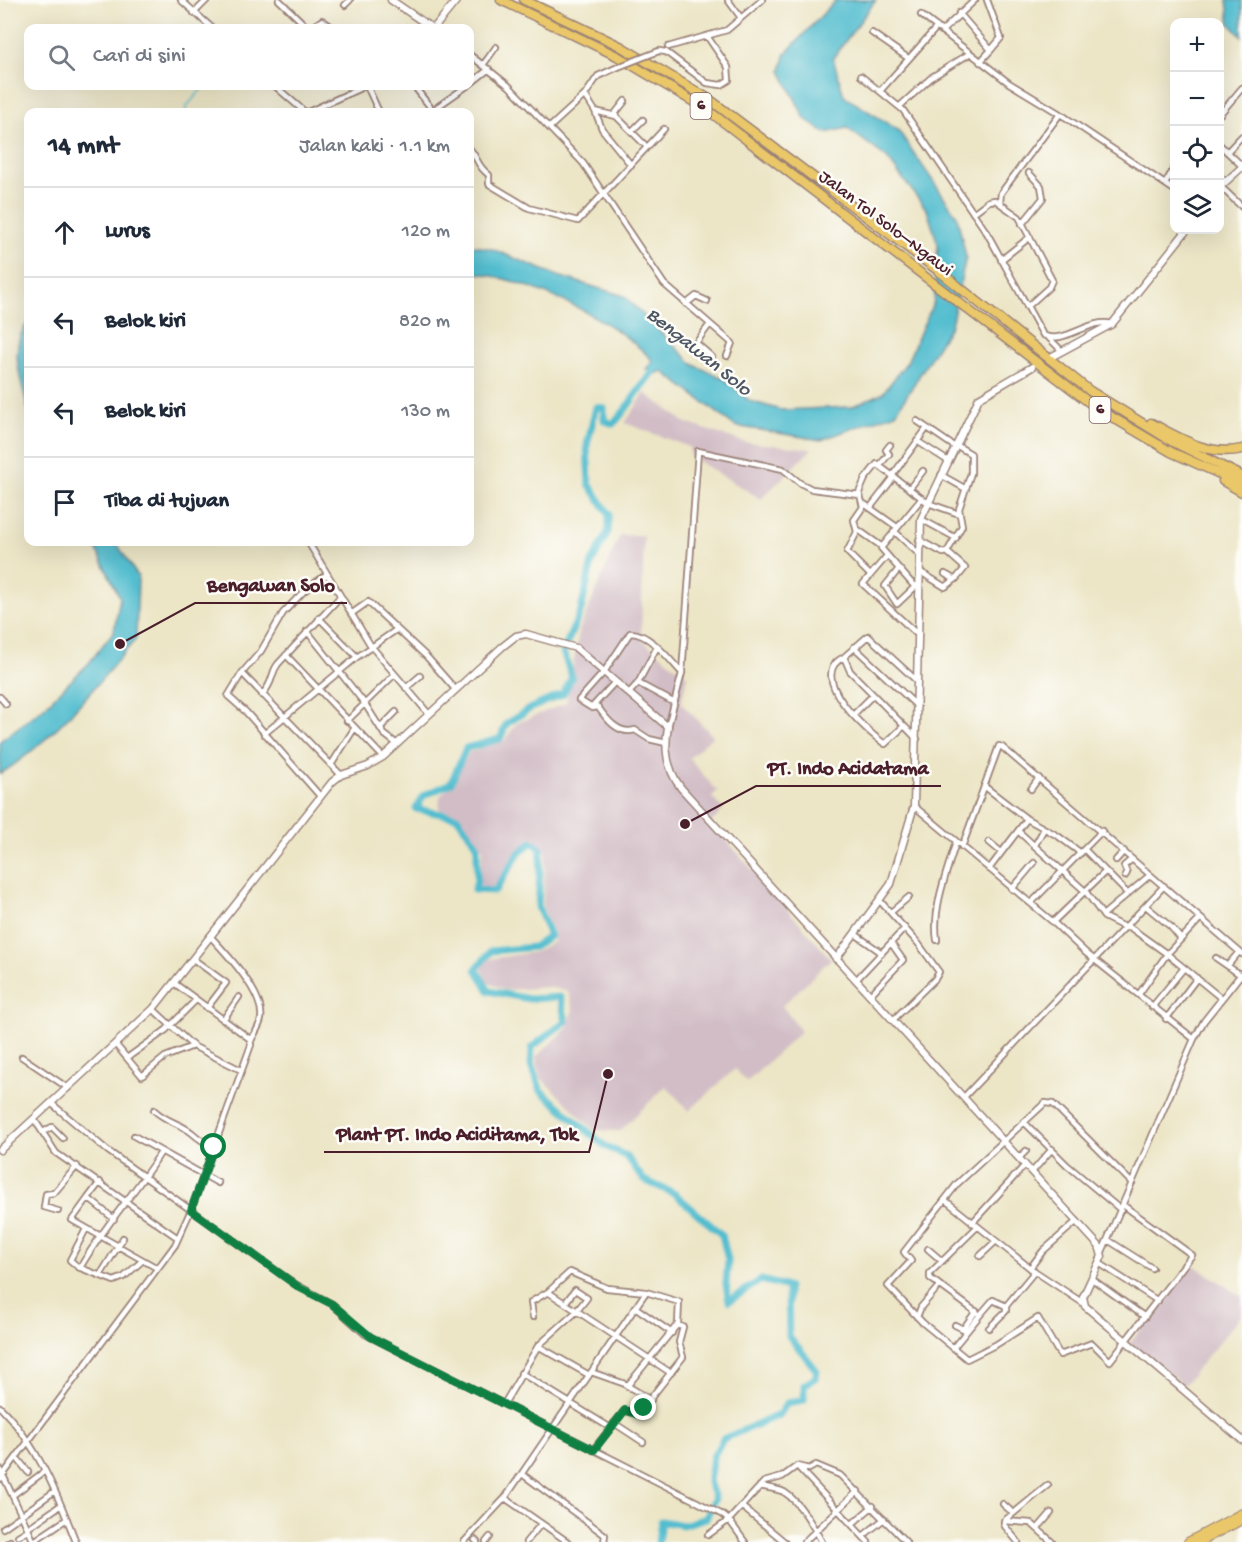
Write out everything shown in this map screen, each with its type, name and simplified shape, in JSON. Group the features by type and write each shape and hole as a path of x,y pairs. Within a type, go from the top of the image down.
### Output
{"highway":[{"name":"Jalan Tol Solo–Ngawi","path":"501,0 617,56 709,111 1095,407 1192,462 1242,484"},
{"name":"Jalan Tol Solo–Ngawi","path":"524,0 620,46 709,99 768,141 1108,402 1173,442 1242,476"},
{"path":"1108,402 1201,447 1227,452 1242,449"},
{"path":"1192,462 1242,492"},
{"path":"1188,1542 1242,1513"},
{"path":"1199,1542 1242,1520"}],"street":[{"path":"181,0 207,24"},
{"path":"194,13 207,0"},
{"path":"279,0 305,24"},
{"path":"345,5 350,0"},
{"path":"391,0 427,24"},
{"path":"436,24 457,0"},
{"path":"728,0 741,18"},
{"path":"668,46 727,30 762,0"},
{"path":"942,32 959,13 975,0"},
{"path":"980,62 1001,38 987,0"},
{"path":"959,13 991,50"},
{"path":"921,15 980,62 1170,187"},
{"path":"881,90 937,27"},
{"path":"872,33 908,58"},
{"path":"550,127 585,95 598,76 659,51 666,52 708,82 720,85 729,80 728,67 707,36"},
{"path":"483,65 496,47"},
{"path":"900,106 932,77 969,54"},
{"path":"474,59 489,69 550,127 583,163 664,284 732,343 727,356"},
{"path":"474,80 489,69"},
{"path":"861,76 900,106 973,213 1040,332 1062,351"},
{"path":"1224,110 1242,88"},
{"path":"280,90 302,108"},
{"path":"316,108 357,90"},
{"path":"368,90 377,108"},
{"path":"417,90 429,108"},
{"path":"437,108 461,90"},
{"path":"585,95 602,129 631,165"},
{"path":"1236,98 1242,105"},
{"path":"614,115 625,101"},
{"path":"595,111 614,115 646,146"},
{"path":"1000,202 1001,193 1060,114"},
{"path":"632,131 643,120"},
{"path":"474,154 478,167 489,175 489,184 534,210 578,221 664,129"},
{"path":"1227,152 1242,136"},
{"path":"1224,149 1242,167 1224,181"},
{"path":"1022,224 1043,198 1041,186 1029,173"},
{"path":"1165,184 1170,175"},
{"path":"1224,186 1242,207"},
{"path":"973,213 991,200 1000,202 1016,213 1030,237 1052,280 1050,287 1027,307"},
{"path":"1052,357 1112,324 1184,234"},
{"path":"1001,260 1030,237"},
{"path":"686,304 696,296 708,301"},
{"path":"1048,338 1105,323 1112,324"},
{"path":"710,324 696,343 712,357"},
{"path":"1086,329 1091,336"},
{"path":"836,959 893,880 914,806 918,681 917,585 921,519 980,397 1032,367"},
{"path":"917,421 972,455 971,473 959,514 962,526 947,552"},
{"path":"870,508 927,428"},
{"path":"917,441 948,461"},
{"path":"879,466 889,454 886,450 890,445"},
{"path":"858,495 812,489 800,483 783,469 698,451 682,673 668,727 667,759 681,788 964,1096 1077,1221 1102,1252"},
{"path":"858,495 876,464 928,503 959,514"},
{"path":"909,489 922,471"},
{"path":"941,475 966,489"},
{"path":"858,495 863,503 895,529 920,554"},
{"path":"881,546 922,498"},
{"path":"863,503 854,521 857,530 881,546 886,557 917,585"},
{"path":"921,519 956,538"},
{"path":"857,530 848,553 870,575"},
{"path":"919,571 945,587 965,567 947,552 943,553 920,540"},
{"path":"310,546 371,646 428,713"},
{"path":"886,557 863,584 918,635"},
{"path":"897,604 885,586 898,570"},
{"path":"321,796 228,696 286,610 327,574"},
{"path":"945,574 954,579"},
{"path":"891,609 917,585"},
{"path":"262,694 273,682 274,670 286,654 340,597"},
{"path":"351,614 367,602 427,657 454,688"},
{"path":"319,618 357,657"},
{"path":"264,734 357,657 396,630"},
{"path":"307,632 365,704 380,728 397,744"},
{"path":"666,743 649,739 635,730 626,731 606,719 598,707 592,708 579,700 604,672 630,633 637,633 657,647 682,673"},
{"path":"0,1150 153,1009 321,796 341,775 368,766 383,757 454,688 516,636 529,634 580,650 668,727"},
{"path":"904,726 885,744 853,715 836,694 831,671 834,663 844,657 866,636 871,637 918,681"},
{"path":"629,693 638,683 657,647"},
{"path":"854,647 917,706"},
{"path":"286,654 354,729 383,757"},
{"path":"844,657 850,671 916,739"},
{"path":"242,673 341,775"},
{"path":"347,720 394,675"},
{"path":"406,688 420,676"},
{"path":"592,708 615,682"},
{"path":"638,683 673,702"},
{"path":"853,715 873,695"},
{"path":"0,697 6,704"},
{"path":"380,728 396,712"},
{"path":"331,765 354,729"},
{"path":"937,940 935,930 941,891 999,746 1102,831 1241,953 1228,965"},
{"path":"1031,789 1039,778"},
{"path":"984,786 1026,819 1082,851 1128,894"},
{"path":"914,806 1031,903 1094,960 1194,1039"},
{"path":"988,869 1026,819"},
{"path":"1035,844 1044,829"},
{"path":"1018,831 1086,892 1113,922 1127,927 1167,954 1221,998"},
{"path":"1031,903 1102,831"},
{"path":"989,842 1001,852"},
{"path":"1116,860 1124,851"},
{"path":"1125,876 1127,873 1124,866 1132,858"},
{"path":"1012,889 1034,863"},
{"path":"1053,922 1105,872"},
{"path":"1104,914 1150,875"},
{"path":"964,1096 1147,907 1164,886"},
{"path":"891,912 909,897"},
{"path":"880,901 927,954 939,974 892,1020"},
{"path":"1147,907 1171,927 1181,939"},
{"path":"1139,994 1167,954 1200,919"},
{"path":"856,980 905,928"},
{"path":"855,934 882,953"},
{"path":"1,1477 157,1268 178,1238 191,1210 251,1041 261,1021 259,1010 240,968 210,936"},
{"path":"870,995 903,960 891,943"},
{"path":"921,959 927,954"},
{"path":"1083,1303 1083,1297 1194,1039 1221,998 1241,975 1216,957"},
{"path":"193,959 226,983 207,1008"},
{"path":"1152,1008 1184,968"},
{"path":"1166,1019 1197,978"},
{"path":"174,983 251,1041"},
{"path":"224,1020 240,997"},
{"path":"127,1058 171,1024 196,1000"},
{"path":"153,1009 193,1046 241,1070"},
{"path":"116,1045 142,1077 165,1057 193,1046"},
{"path":"22,1057 68,1088"},
{"path":"51,1103 108,1151 300,1288 332,1304 371,1337 707,1507 729,1520 745,1542"},
{"path":"1024,1122 1067,1165 1122,1207 1192,1255 1109,1362 1092,1344 1063,1356 1058,1353 1038,1318 997,1344 967,1359 917,1317 888,1286 911,1261 904,1252 967,1174 1042,1105 1050,1103 1132,1184"},
{"path":"154,1110 190,1132 199,1141 214,1147"},
{"path":"34,1119 54,1150 178,1238"},
{"path":"43,1132 52,1127 63,1138"},
{"path":"134,1136 218,1183"},
{"path":"1032,1172 1052,1149"},
{"path":"1019,1158 1026,1151"},
{"path":"80,1268 99,1236 128,1201 161,1152"},
{"path":"972,1223 1025,1165"},
{"path":"58,1211 44,1207 46,1194 54,1193 77,1166"},
{"path":"100,1182 72,1220 157,1268"},
{"path":"88,1198 114,1219"},
{"path":"945,1200 976,1227 1032,1269 1083,1303 1242,1440"},
{"path":"989,1328 1006,1311 1006,1306 1043,1251 1077,1221"},
{"path":"976,1227 929,1275 939,1286 978,1313"},
{"path":"86,1229 69,1261 80,1268 101,1274 111,1280 119,1279 143,1260"},
{"path":"101,1274 123,1238"},
{"path":"1108,1240 1152,1268"},
{"path":"980,1256 996,1241"},
{"path":"928,1249 942,1261"},
{"path":"1099,1263 1158,1301"},
{"path":"533,1317 531,1302 573,1272 607,1288 646,1292 679,1302 678,1324 626,1385"},
{"path":"1092,1279 1145,1317"},
{"path":"917,1317 921,1307 939,1286"},
{"path":"504,1404 538,1346 576,1312 585,1296 575,1290 565,1304"},
{"path":"548,1292 671,1373"},
{"path":"464,1542 505,1498 646,1292"},
{"path":"956,1325 961,1330 993,1300 1006,1306"},
{"path":"635,1307 672,1333"},
{"path":"953,1348 978,1313"},
{"path":"594,1450 611,1425 625,1410 638,1414 684,1354 679,1342 683,1328 678,1324"},
{"path":"538,1346 590,1374 626,1385 651,1400"},
{"path":"521,1373 642,1442"},
{"path":"0,1407 29,1440 56,1491 76,1542"},
{"path":"17,1458 28,1472"},
{"path":"797,1466 809,1469 816,1465 825,1471 836,1472 858,1491 906,1542"},
{"path":"708,1535 729,1520 760,1486 768,1480 782,1477 797,1466"},
{"path":"797,1466 868,1542"},
{"path":"0,1469 1,1477 34,1542 67,1520"},
{"path":"12,1495 45,1471"},
{"path":"522,1474 605,1535 604,1542"},
{"path":"1004,1521 1048,1485"},
{"path":"760,1486 789,1496 822,1542"},
{"path":"3,1528 56,1491"},
{"path":"804,1542 840,1511 858,1491"},
{"path":"505,1498 567,1542"},
{"path":"1003,1504 1012,1513"},
{"path":"18,1536 61,1505"},
{"path":"741,1506 785,1542"},
{"path":"852,1524 873,1506"},
{"path":"1038,1528 1051,1513"},
{"path":"863,1536 884,1519"},
{"path":"1004,1521 1028,1522 1052,1542"},
{"path":"1004,1521 1004,1525 1018,1542"},
{"path":"528,1541 542,1524"},
{"path":"486,1542 490,1537"},
{"path":"895,1542 901,1537"}],"shaded area":[{"path":"645,393 686,423 744,442 812,449 761,499 691,457 689,447 625,423"},
{"path":"620,535 644,536 641,639 687,676 681,703 713,736 689,758 717,791 712,798 724,809 711,823 831,959 782,1006 801,1031 747,1082 735,1069 689,1111 666,1086 620,1131 594,1130 540,1077 536,1057 566,1029 573,1009 568,992 549,987 505,990 487,982 481,968 489,959 535,952 553,942 554,935 543,908 546,851 530,838 492,889 478,889 483,849 458,815 439,809 440,796 454,782 469,752 504,741 517,723 566,703 580,628"},
{"path":"1192,1264 1242,1297 1242,1314 1184,1385 1129,1344"}],"water":[{"path":"836,0 876,0 833,58 844,96 898,130 957,216 966,257 951,325 896,413 821,440 735,426 662,371 656,374 646,369 653,361 616,330 593,316 542,292 517,283 474,273 474,246 492,249 558,276 624,296 694,365 723,378 750,401 781,410 851,407 883,393 907,362 934,301 938,244 927,210 887,158 847,128 825,133 805,119 781,71 786,53"},
{"path":"1227,0 1242,0 1242,37 1230,24"},
{"path":"24,329 24,392 17,354"},
{"path":"95,546 119,546 138,577 136,639 56,729 20,761 0,774 0,741 41,710 89,663 114,631 120,598"}],"waterway":[{"path":"186,108 201,90"},
{"path":"657,368 613,424 604,420 604,408 596,407 587,445 589,484 609,514 608,532 592,562 581,610 563,652 572,677 563,694 531,708 506,724 500,739 466,748 451,783 423,796 416,809 457,817 477,845 477,881 474,890 495,891 519,853 532,842 541,849 538,907 550,936 534,947 491,951 476,969 489,991 529,999 560,997 566,1021 532,1047 531,1065 541,1091 605,1146 626,1156 644,1180 675,1194 722,1235 728,1260 726,1284 729,1301 761,1280 788,1287 789,1336 817,1371 815,1378 804,1385 804,1400 787,1403 779,1415 723,1439 713,1457 709,1482 715,1498 706,1518 683,1525 661,1521 658,1542"}],"place":[{"name":"Bengawan Solo","path":"120,644"},
{"name":"PT. Indo Acidatama","path":"685,824"},
{"name":"Plant PT. Indo Aciditama, Tbk","path":"608,1074"}],"route":[{"path":"214,1147 191,1210 300,1288 332,1304 365,1334 594,1450 609,1427 625,1410 636,1414 644,1408"}]}
